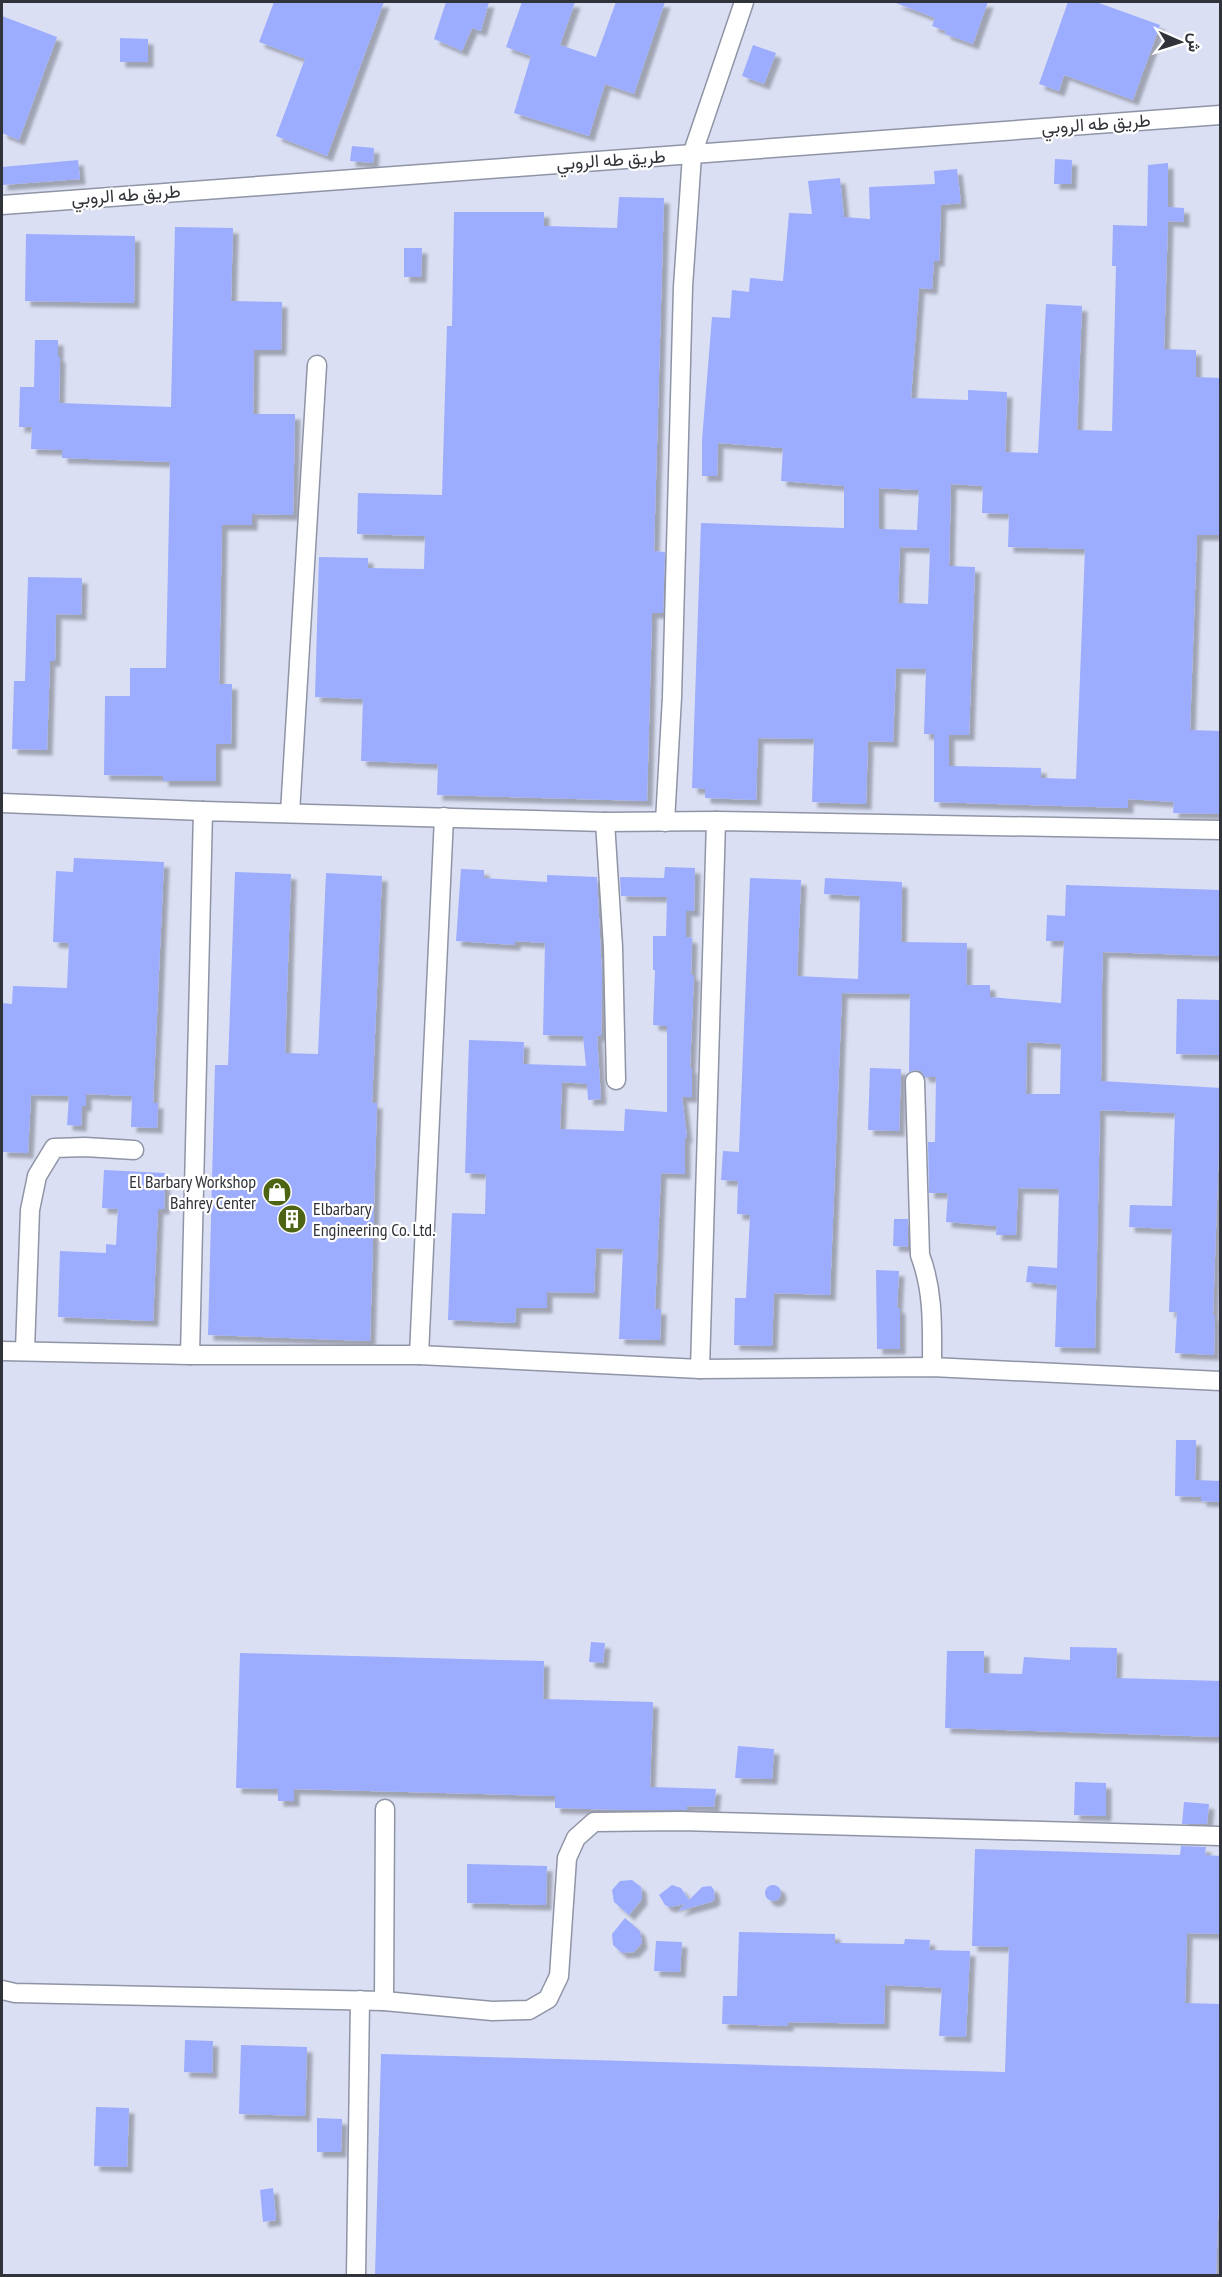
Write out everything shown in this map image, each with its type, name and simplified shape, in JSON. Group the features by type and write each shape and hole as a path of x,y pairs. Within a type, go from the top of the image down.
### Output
{"street":[{"path":"665,822 672,697 683,287 692,154 744,2"},
{"name":"طريق طه الروبي","path":"2,205 1221,115"},
{"path":"290,813 317,364"},
{"path":"2,803 605,822 716,821 1221,830"},
{"path":"190,1355 203,811"},
{"path":"419,1354 444,817"},
{"path":"700,1369 716,821"},
{"path":"605,822 613,946 616,1080"},
{"path":"915,1081 920,1255 927,1274 931,1297 932,1367"},
{"path":"25,1350 30,1220 38,1176 54,1148 134,1150"},
{"path":"2,1351 190,1355 419,1354 700,1369 932,1367 1221,1381"},
{"path":"384,2001 385,1809"},
{"path":"2,1990 15,1993 84,1995 360,2000 492,2011 529,2010 548,1999 559,1976 567,1857 576,1838 594,1822 681,1821 1221,1836"},
{"path":"356,2276 360,2000"}],"building":[{"path":"274,2 384,2 327,156 276,136 305,59 259,42"},
{"path":"446,2 489,2 481,31 472,28 462,51 434,39"},
{"path":"522,2 575,2 560,45 596,57 616,2 665,2 634,94 605,84 589,136 514,113 531,56 506,47"},
{"path":"896,2 988,2 973,44 945,34 946,31 932,26 935,18"},
{"path":"1068,2 1096,2 1160,25 1133,100 1064,75 1059,91 1039,84"},
{"path":"2,16 57,37 19,140 2,133"},
{"path":"120,38 148,39 148,62 120,62"},
{"path":"753,45 776,53 764,84 742,76"},
{"path":"352,146 374,148 373,163 350,161"},
{"path":"1055,159 1072,160 1071,184 1054,184"},
{"path":"78,160 80,179 2,185 2,167"},
{"path":"1168,163 1168,207 1184,208 1184,222 1168,221 1164,349 1196,350 1196,377 1221,378 1221,535 1197,535 1190,730 1221,731 1221,814 1173,813 1174,802 1128,799 1128,808 934,802 934,734 924,734 926,669 896,668 893,742 868,741 866,804 812,802 814,739 758,738 756,800 705,798 705,789 692,788 701,523 844,528 844,486 781,481 783,448 718,443 717,476 702,476 702,440 712,317 730,318 732,290 749,292 750,278 783,281 789,213 812,214 808,181 840,178 844,217 870,219 869,187 935,184 934,171 957,169 961,203 941,205 939,261 934,261 932,289 919,288 911,398 968,400 968,390 1007,392 1005,452 1038,453 1046,304 1082,306 1077,430 1112,431 1116,266 1112,266 1113,225 1147,226 1148,165","holes":["951,484 983,486 982,513 1009,514 1008,547 1085,549 1076,779 1041,778 1041,768 949,766 949,735 969,735 975,567 949,566","879,488 919,490 917,530 879,529","900,547 930,548 928,604 898,603"]},
{"path":"619,197 664,198 654,551 665,552 663,613 652,613 647,801 437,795 438,764 361,761 363,699 315,697 319,557 368,558 368,568 424,569 425,536 357,534 358,493 442,495 447,326 452,326 454,212 544,212 544,226 617,228"},
{"path":"175,227 233,228 231,301 282,302 281,350 254,350 253,414 295,414 293,515 252,514 252,525 222,525 219,684 232,684 231,744 216,744 216,781 163,781 163,776 104,775 105,696 130,696 130,668 166,668 170,462 62,458 62,450 31,449 32,427 19,427 20,387 34,387 35,340 58,340 59,403 171,407"},
{"path":"26,234 135,236 134,303 25,301"},
{"path":"404,248 422,248 421,277 404,277"},
{"path":"28,577 82,578 81,615 56,614 55,661 50,661 47,750 12,749 14,681 25,681"},
{"path":"74,858 164,862 153,1103 158,1103 157,1128 131,1127 132,1096 86,1094 86,1106 82,1106 81,1126 67,1125 69,1096 31,1095 28,1153 2,1152 2,1003 12,1004 13,986 67,988 69,943 53,942 56,871 73,872"},
{"path":"665,867 695,868 694,911 686,911 686,937 692,938 691,975 694,975 690,1068 692,1068 692,1097 682,1097 687,1137 685,1138 685,1174 661,1173 655,1309 661,1309 660,1340 619,1339 623,1249 596,1248 594,1293 547,1292 547,1308 516,1308 515,1323 448,1320 452,1213 485,1214 486,1174 465,1173 469,1040 524,1042 523,1064 586,1066 583,1036 543,1035 545,943 515,941 515,945 456,941 461,869 484,870 484,878 547,882 547,875 597,877 602,977 601,1036 597,1036 601,1099 588,1100 587,1084 562,1082 560,1129 624,1131 625,1109 667,1112 667,1026 653,1025 655,970 653,970 653,936 666,936 667,897 621,896 620,877 664,878"},
{"path":"235,872 291,874 285,1053 318,1054 326,873 382,876 372,1103 377,1103 370,1341 208,1335 215,1065 228,1065"},
{"path":"750,878 801,880 797,976 858,979 860,896 824,894 825,878 902,882 901,942 967,943 966,985 990,985 990,997 1061,1003 1064,941 1046,941 1047,915 1065,916 1066,885 1221,890 1221,956 1103,952 1102,983 1101,1081 1221,1088 1213,1315 1215,1315 1214,1355 1175,1353 1177,1312 1169,1312 1172,1229 1129,1227 1130,1205 1172,1206 1175,1113 1100,1110 1095,1348 1055,1347 1057,1285 1026,1282 1028,1266 1057,1268 1059,1189 1018,1188 1016,1235 996,1235 997,1226 946,1222 948,1193 929,1193 928,1142 935,1142 936,1077 925,1077 921,1071 909,1072 910,994 842,993 830,1295 774,1293 772,1346 734,1345 735,1298 746,1298 750,1215 737,1214 738,1181 721,1180 723,1151 739,1152","holes":["1027,1042 1061,1044 1060,1094 1026,1094"]},
{"path":"1177,999 1221,1000 1221,1055 1176,1054"},
{"path":"870,1068 901,1069 899,1131 868,1130"},
{"path":"104,1170 165,1173 164,1209 158,1209 153,1321 58,1317 60,1251 106,1253 106,1244 116,1245 118,1209 102,1208"},
{"path":"894,1219 908,1219 908,1247 893,1246"},
{"path":"876,1270 899,1271 897,1308 900,1308 900,1349 877,1349"},
{"path":"1176,1440 1196,1440 1195,1480 1221,1481 1221,1502 1201,1501 1201,1497 1175,1496"},
{"path":"591,1642 605,1643 603,1663 589,1662"},
{"path":"1070,1647 1117,1648 1116,1678 1221,1681 1221,1737 945,1728 947,1651 984,1651 984,1673 1022,1674 1024,1657 1070,1660"},
{"path":"240,1653 544,1661 543,1699 653,1702 650,1787 716,1789 714,1807 687,1806 687,1810 555,1808 555,1796 294,1789 294,1801 278,1801 278,1789 236,1788"},
{"path":"738,1746 774,1749 772,1779 735,1778"},
{"path":"1075,1782 1106,1783 1106,1816 1074,1815"},
{"path":"1184,1802 1209,1804 1207,1824 1182,1824"},
{"path":"1181,1846 1206,1847 1205,1855 1221,1856 1221,1934 1187,1933 1185,2003 1221,2004 1221,2137 1216,2276 375,2276 381,2054 1005,2072 1009,1947 972,1946 975,1849 1180,1855"},
{"path":"467,1864 547,1866 546,1905 467,1903"},
{"path":"632,1880 641,1887 642,1899 629,1915 614,1902 612,1890 620,1881"},
{"path":"672,1885 681,1888 689,1900 702,1887 711,1886 715,1899 678,1911 685,1904 670,1907 665,1905 659,1895"},
{"path":"770,1885 776,1885 781,1893 779,1899 770,1901 765,1896 765,1890"},
{"path":"625,1918 640,1931 642,1943 634,1952 622,1953 613,1945 612,1934"},
{"path":"739,1932 835,1934 835,1943 904,1944 905,1939 930,1940 929,1950 970,1951 966,2037 939,2036 942,1988 885,1985 884,2024 788,2022 788,2026 722,2024 723,1996 737,1996"},
{"path":"656,1941 682,1942 680,1972 654,1971"},
{"path":"185,2040 213,2041 212,2073 184,2072"},
{"path":"241,2045 307,2047 305,2116 239,2114"},
{"path":"96,2107 129,2108 127,2167 94,2166"},
{"path":"317,2118 342,2119 341,2152 317,2152"},
{"path":"273,2188 276,2220 263,2222 260,2190"}],"place":[{"name":"El Barbary Workshop Bahrey Center","path":"277,1192"},
{"name":"Elbarbary Engineering Co. Ltd.","path":"292,1219"}]}
